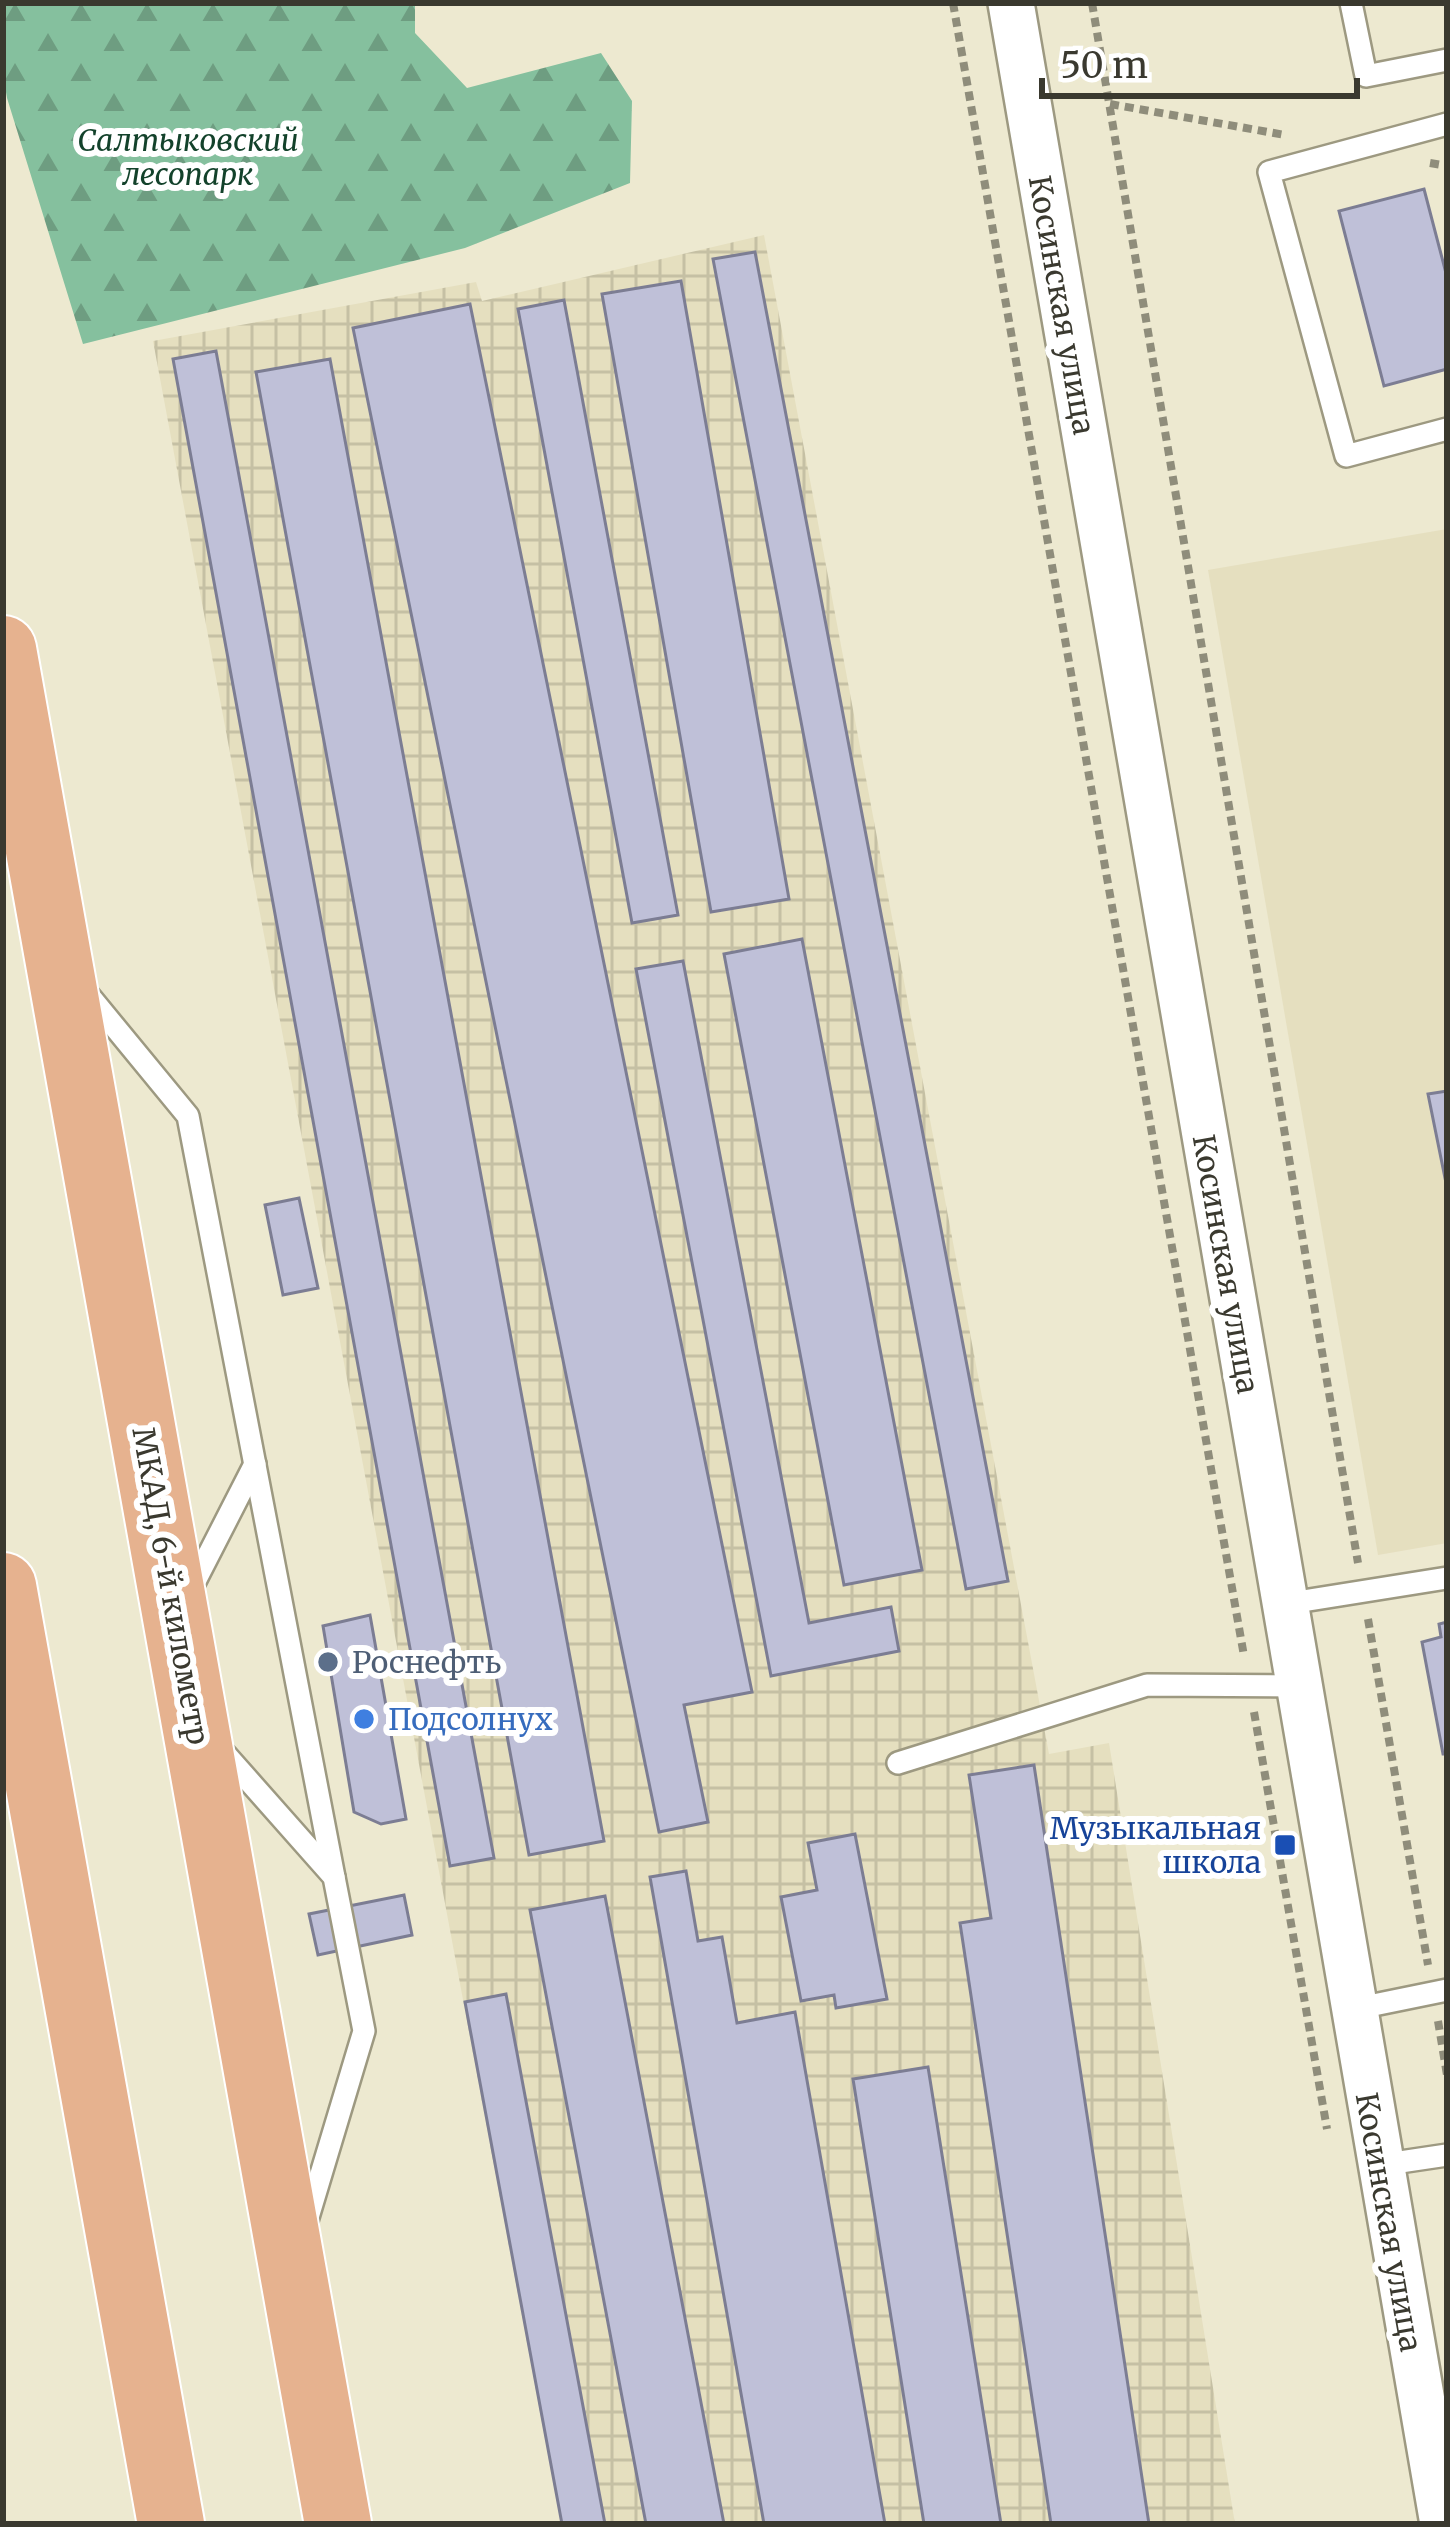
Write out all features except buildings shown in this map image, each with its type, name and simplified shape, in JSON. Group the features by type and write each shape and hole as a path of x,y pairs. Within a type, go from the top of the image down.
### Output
{"highway":[{"name":"МКАД, 6-й километр","path":"3,649 338,2524"},
{"path":"3,1586 171,2524"}],"street":[{"name":"Косинская улица","path":"1011,3 1443,2524"}],"lane":[{"path":"1352,3 1366,76 1447,60"},
{"path":"1447,124 1269,172 1346,456 1447,429"},
{"path":"58,958 188,1117 364,2032 292,2270"},
{"path":"176,1618 255,1464"},
{"path":"1284,1604 1447,1578"},
{"path":"898,1763 1147,1685 1298,1686"},
{"path":"194,1719 334,1877"},
{"path":"1352,2009 1440,1991"},
{"path":"1379,2165 1447,2155"}],"path":[{"path":"953,3 1329,2138"},
{"path":"1092,3 1364,1592 1440,1991 1447,2075"}],"shaded area":[{"path":"764,235 1049,1754 1109,1743 1235,2524 561,2524 153,341 476,282 482,301"},
{"path":"1447,529 1447,1543 1378,1555 1208,570"}],"green space":[{"name":"Салтыковский лесопарк","path":"3,3 415,3 415,33 467,88 601,53 632,101 630,183 465,248 83,344 7,98"}],"place":[{"name":"Роснефть","path":"328,1662"},
{"name":"Подсолнух","path":"364,1719"},
{"name":"Музыкальная школа","path":"1285,1845"}]}
